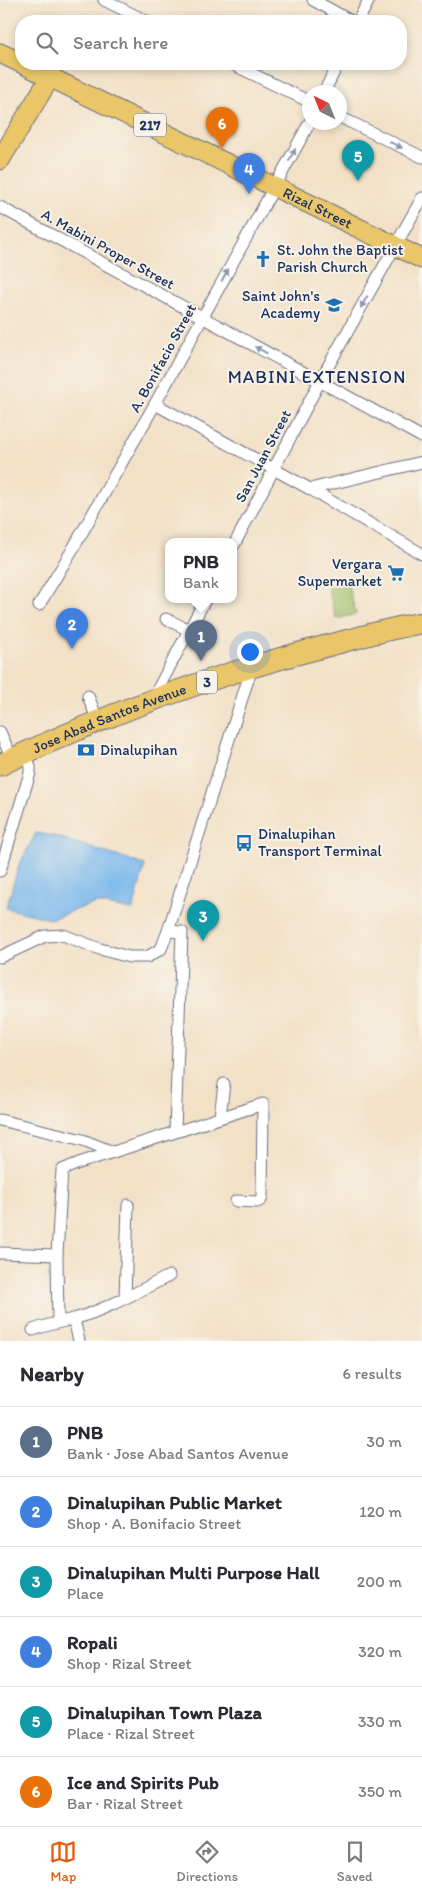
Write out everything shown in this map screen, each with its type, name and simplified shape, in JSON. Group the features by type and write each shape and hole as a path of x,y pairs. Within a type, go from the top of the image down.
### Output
{"highway":[{"name":"Jose Abad Santos Avenue","path":"13,759 98,721 152,700 306,651 397,627 422,623"}],"main road":[{"name":"Rizal Street","path":"0,53 15,60"},
{"name":"Rizal Street","path":"38,70 422,259"},
{"path":"0,160 51,76"}],"street":[{"path":"104,0 134,15"},
{"path":"313,0 340,15"},
{"path":"361,15 369,0"},
{"path":"244,70 302,98"},
{"path":"328,85 335,70"},
{"path":"347,120 422,157"},
{"name":"A. Bonifacio Street","path":"39,605 72,552 306,130"},
{"name":"San Juan Street","path":"237,539 320,381 422,198"},
{"name":"A. Mabini Proper Street","path":"0,207 422,437"},
{"path":"155,404 310,489 422,554"},
{"path":"310,489 422,462"},
{"path":"152,700 203,603"},
{"path":"166,619 189,630"},
{"path":"0,957 45,936 63,935 100,949 129,957 147,957 161,949 252,667"},
{"path":"88,696 98,721"},
{"path":"0,732 13,759 30,767 30,773 0,871"},
{"path":"168,931 182,932 175,1131"},
{"path":"220,1116 224,1084"},
{"path":"58,1321 57,1255 62,1170 220,1116 263,1104 261,1200 257,1202 236,1201"},
{"path":"0,1120 82,1140 113,1152"},
{"path":"125,1298 128,1205"},
{"path":"0,1253 57,1255"},
{"path":"33,1330 58,1321 74,1319 125,1298 168,1276"},
{"path":"74,1319 79,1341"}],"green space":[{"path":"347,582 356,614 336,619 328,588"}],"water":[{"path":"36,833 54,836 145,865 133,910 96,903 50,919 6,908 19,865"}],"place":[{"name":"Ice and Spirits Pub","path":"222,148"},
{"name":"Dinalupihan Town Plaza","path":"358,181"},
{"name":"Ropali","path":"249,194"},
{"name":"St. John the Baptist Parish Church","path":"263,259"},
{"name":"Saint John's Academy","path":"334,305"},
{"name":"Vergara Supermarket","path":"396,573"},
{"name":"Dinalupihan Public Market","path":"72,649"},
{"name":"PNB","path":"201,661"},
{"name":"Dinalupihan","path":"86,750"},
{"name":"Dinalupihan Transport Terminal","path":"244,843"},
{"name":"Dinalupihan Multi Purpose Hall","path":"203,941"}],"district":[{"name":"MABINI EXTENSION","path":"317,377"}]}
